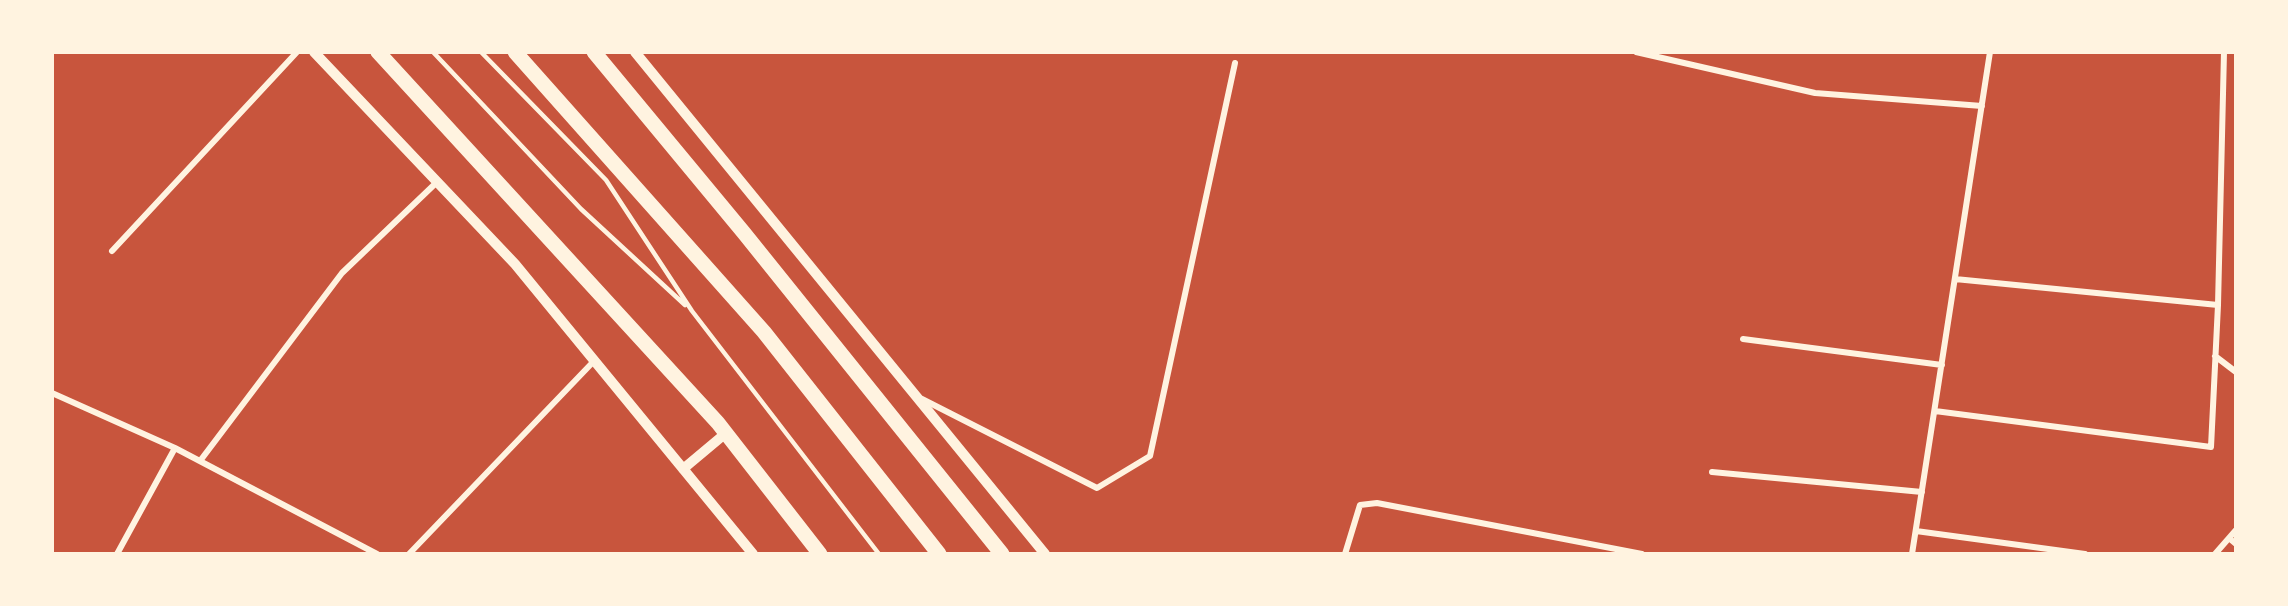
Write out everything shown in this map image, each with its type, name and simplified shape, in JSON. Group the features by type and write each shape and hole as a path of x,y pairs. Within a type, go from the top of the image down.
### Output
{"main road":[{"path":"378,52 726,433 820,554"},
{"path":"515,52 764,332 939,554"},
{"path":"594,52 744,233 1002,554"}],"street":[{"path":"112,251 297,52"},
{"path":"314,52 515,264 753,554"},
{"path":"635,52 1045,554"},
{"path":"1636,52 1815,93 1982,106"},
{"path":"1912,554 1990,52"},
{"path":"1935,411 2211,447 2218,305 2224,52"},
{"path":"916,396 1097,488 1150,456 1235,63"},
{"path":"200,461 342,273 437,182"},
{"path":"1955,279 2218,305"},
{"path":"1743,339 1942,365"},
{"path":"2215,356 2235,372"},
{"path":"409,554 594,361"},
{"path":"52,393 175,448 377,554"},
{"path":"683,469 726,433"},
{"path":"117,554 175,448"},
{"path":"1712,472 1922,492"},
{"path":"1345,554 1360,505 1377,503 1642,554"},
{"path":"2215,554 2235,530"},
{"path":"1916,531 2085,554"},
{"path":"2229,538 2235,544"}],"lane":[{"path":"433,52 581,209 692,311"},
{"path":"481,52 606,180 692,311 879,554"}]}
